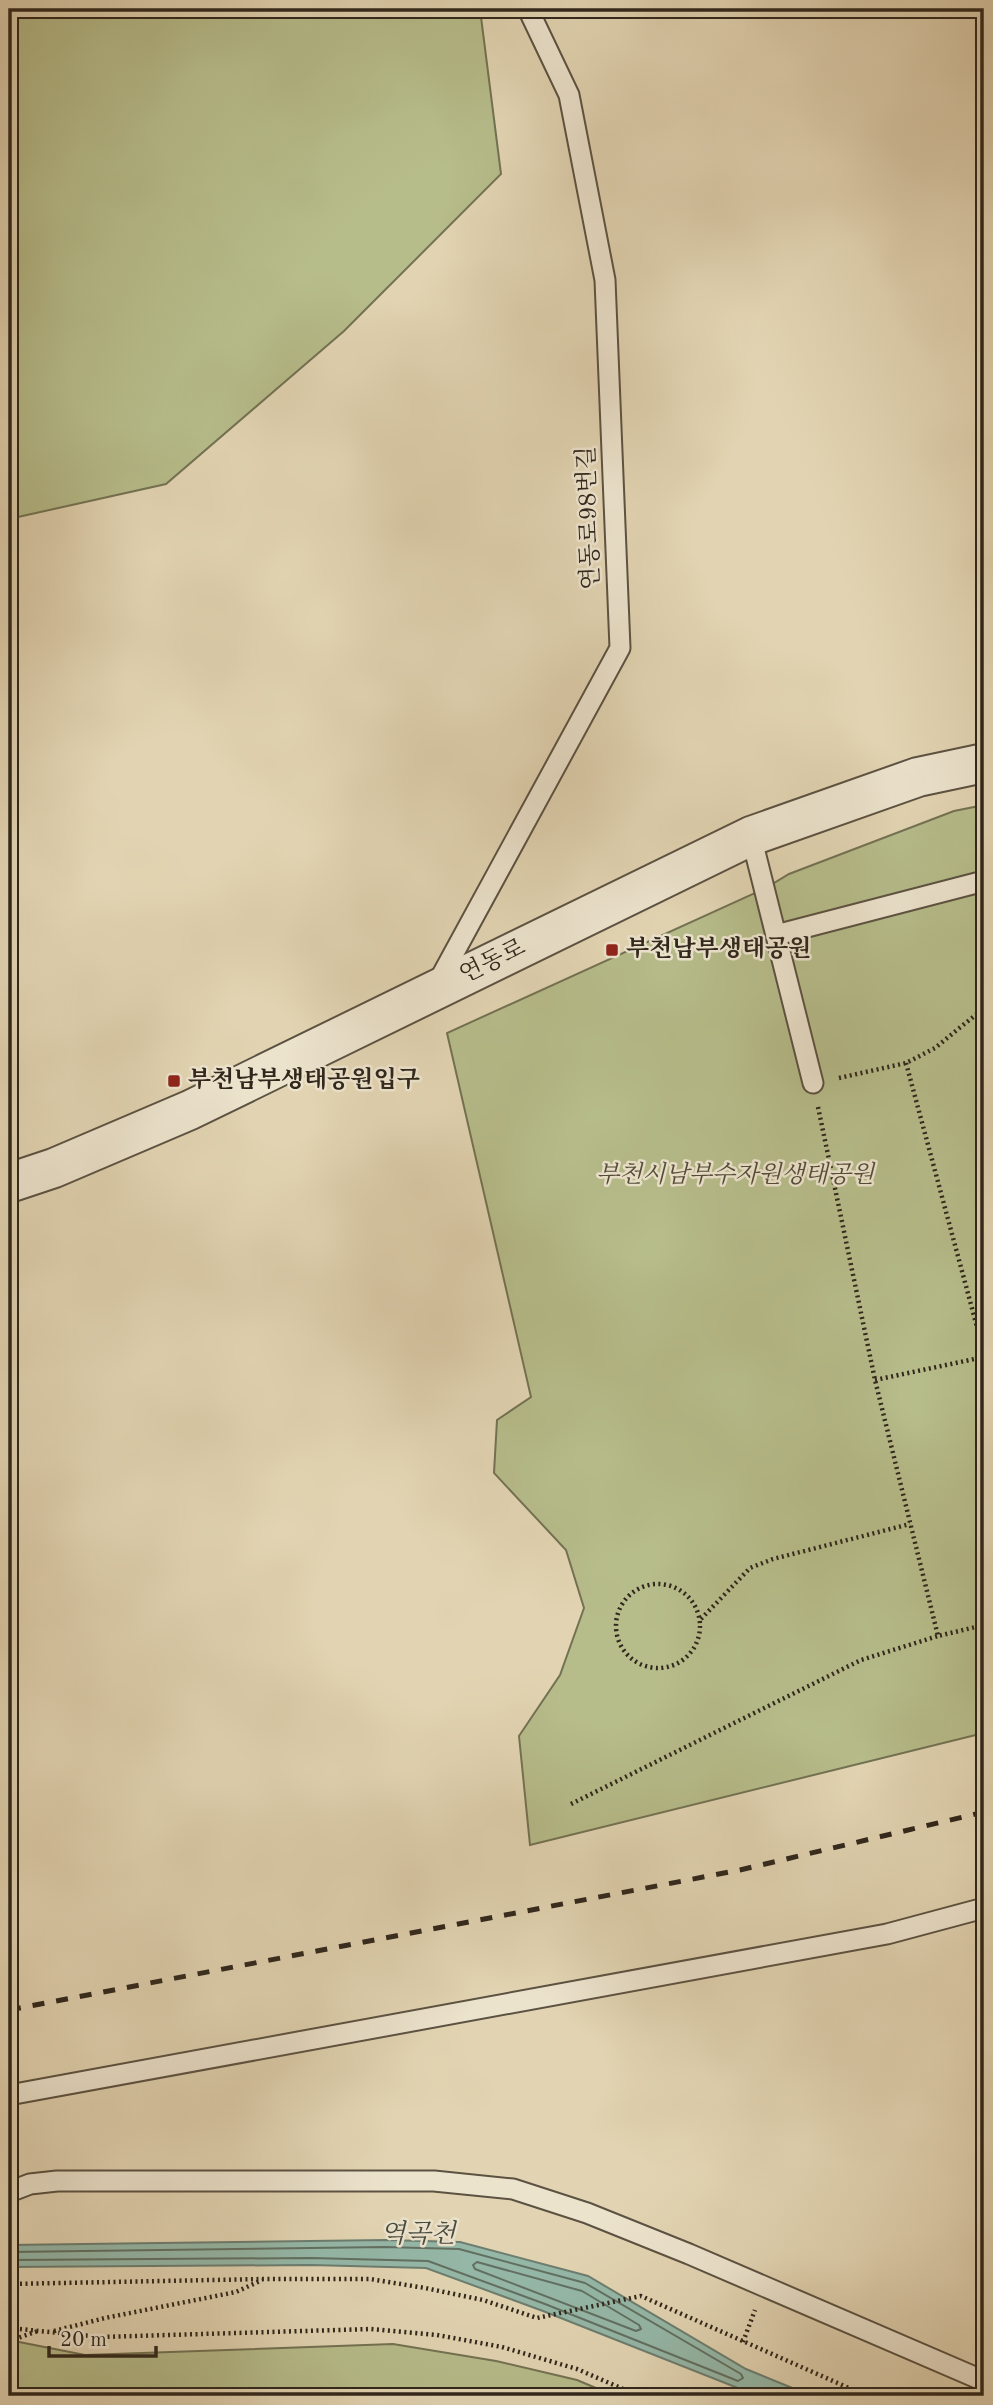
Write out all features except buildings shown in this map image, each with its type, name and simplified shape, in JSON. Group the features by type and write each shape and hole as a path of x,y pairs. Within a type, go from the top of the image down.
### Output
{"street":[{"name":"연동로","path":"9,1183 54,1168 190,1110 751,836 918,777 984,763"}],"lane":[{"name":"연동로98번길","path":"433,991 620,649 605,280 569,95 528,9"},
{"path":"751,836 813,1083"},
{"path":"776,935 984,881"},
{"path":"9,2095 887,1934 984,1908"},
{"path":"9,2192 30,2184 84,2181 434,2181 513,2189 587,2213 689,2254 984,2381"}],"path":[{"path":"938,1636 876,1380 813,1083 906,1063 935,1048 984,1008"},
{"path":"876,1380 984,1355 906,1063"},
{"path":"700,1619 696,1607 687,1596 676,1588 663,1584 650,1585 626,1598 615,1623 623,1650 633,1660 645,1667 667,1667 686,1658 695,1647 700,1634 700,1619 750,1568 773,1559 910,1524"},
{"path":"571,1804 861,1660 984,1625"},
{"path":"50,2332 105,2318 236,2292 264,2279"},
{"path":"9,2284 370,2279 483,2300 537,2318 641,2296 867,2396"},
{"path":"9,2328 101,2337 371,2329 438,2335 502,2347 577,2369 639,2396"},
{"path":"9,2342 39,2331"}],"green space":[{"path":"9,9 480,9 501,174 344,331 166,484 9,519"},
{"name":"부천시남부수자원생태공원","path":"984,805 984,1733 530,1845 519,1736 560,1675 584,1608 566,1550 494,1473 497,1420 531,1397 447,1033 764,889 789,874 954,811"},
{"path":"9,2340 85,2355 393,2344 496,2361 577,2380 615,2396 9,2396"}],"water":[{"path":"386,2240 460,2242 588,2276 746,2369 812,2396 758,2396 426,2268 311,2265 9,2267 9,2245"}],"railway":[{"path":"9,2010 740,1870 984,1812"}],"place":[{"name":"부천남부생태공원","path":"612,950"},
{"name":"부천남부생태공원입구","path":"174,1081"}],"water label":[{"name":"역곡천","path":"418,2235"}]}
